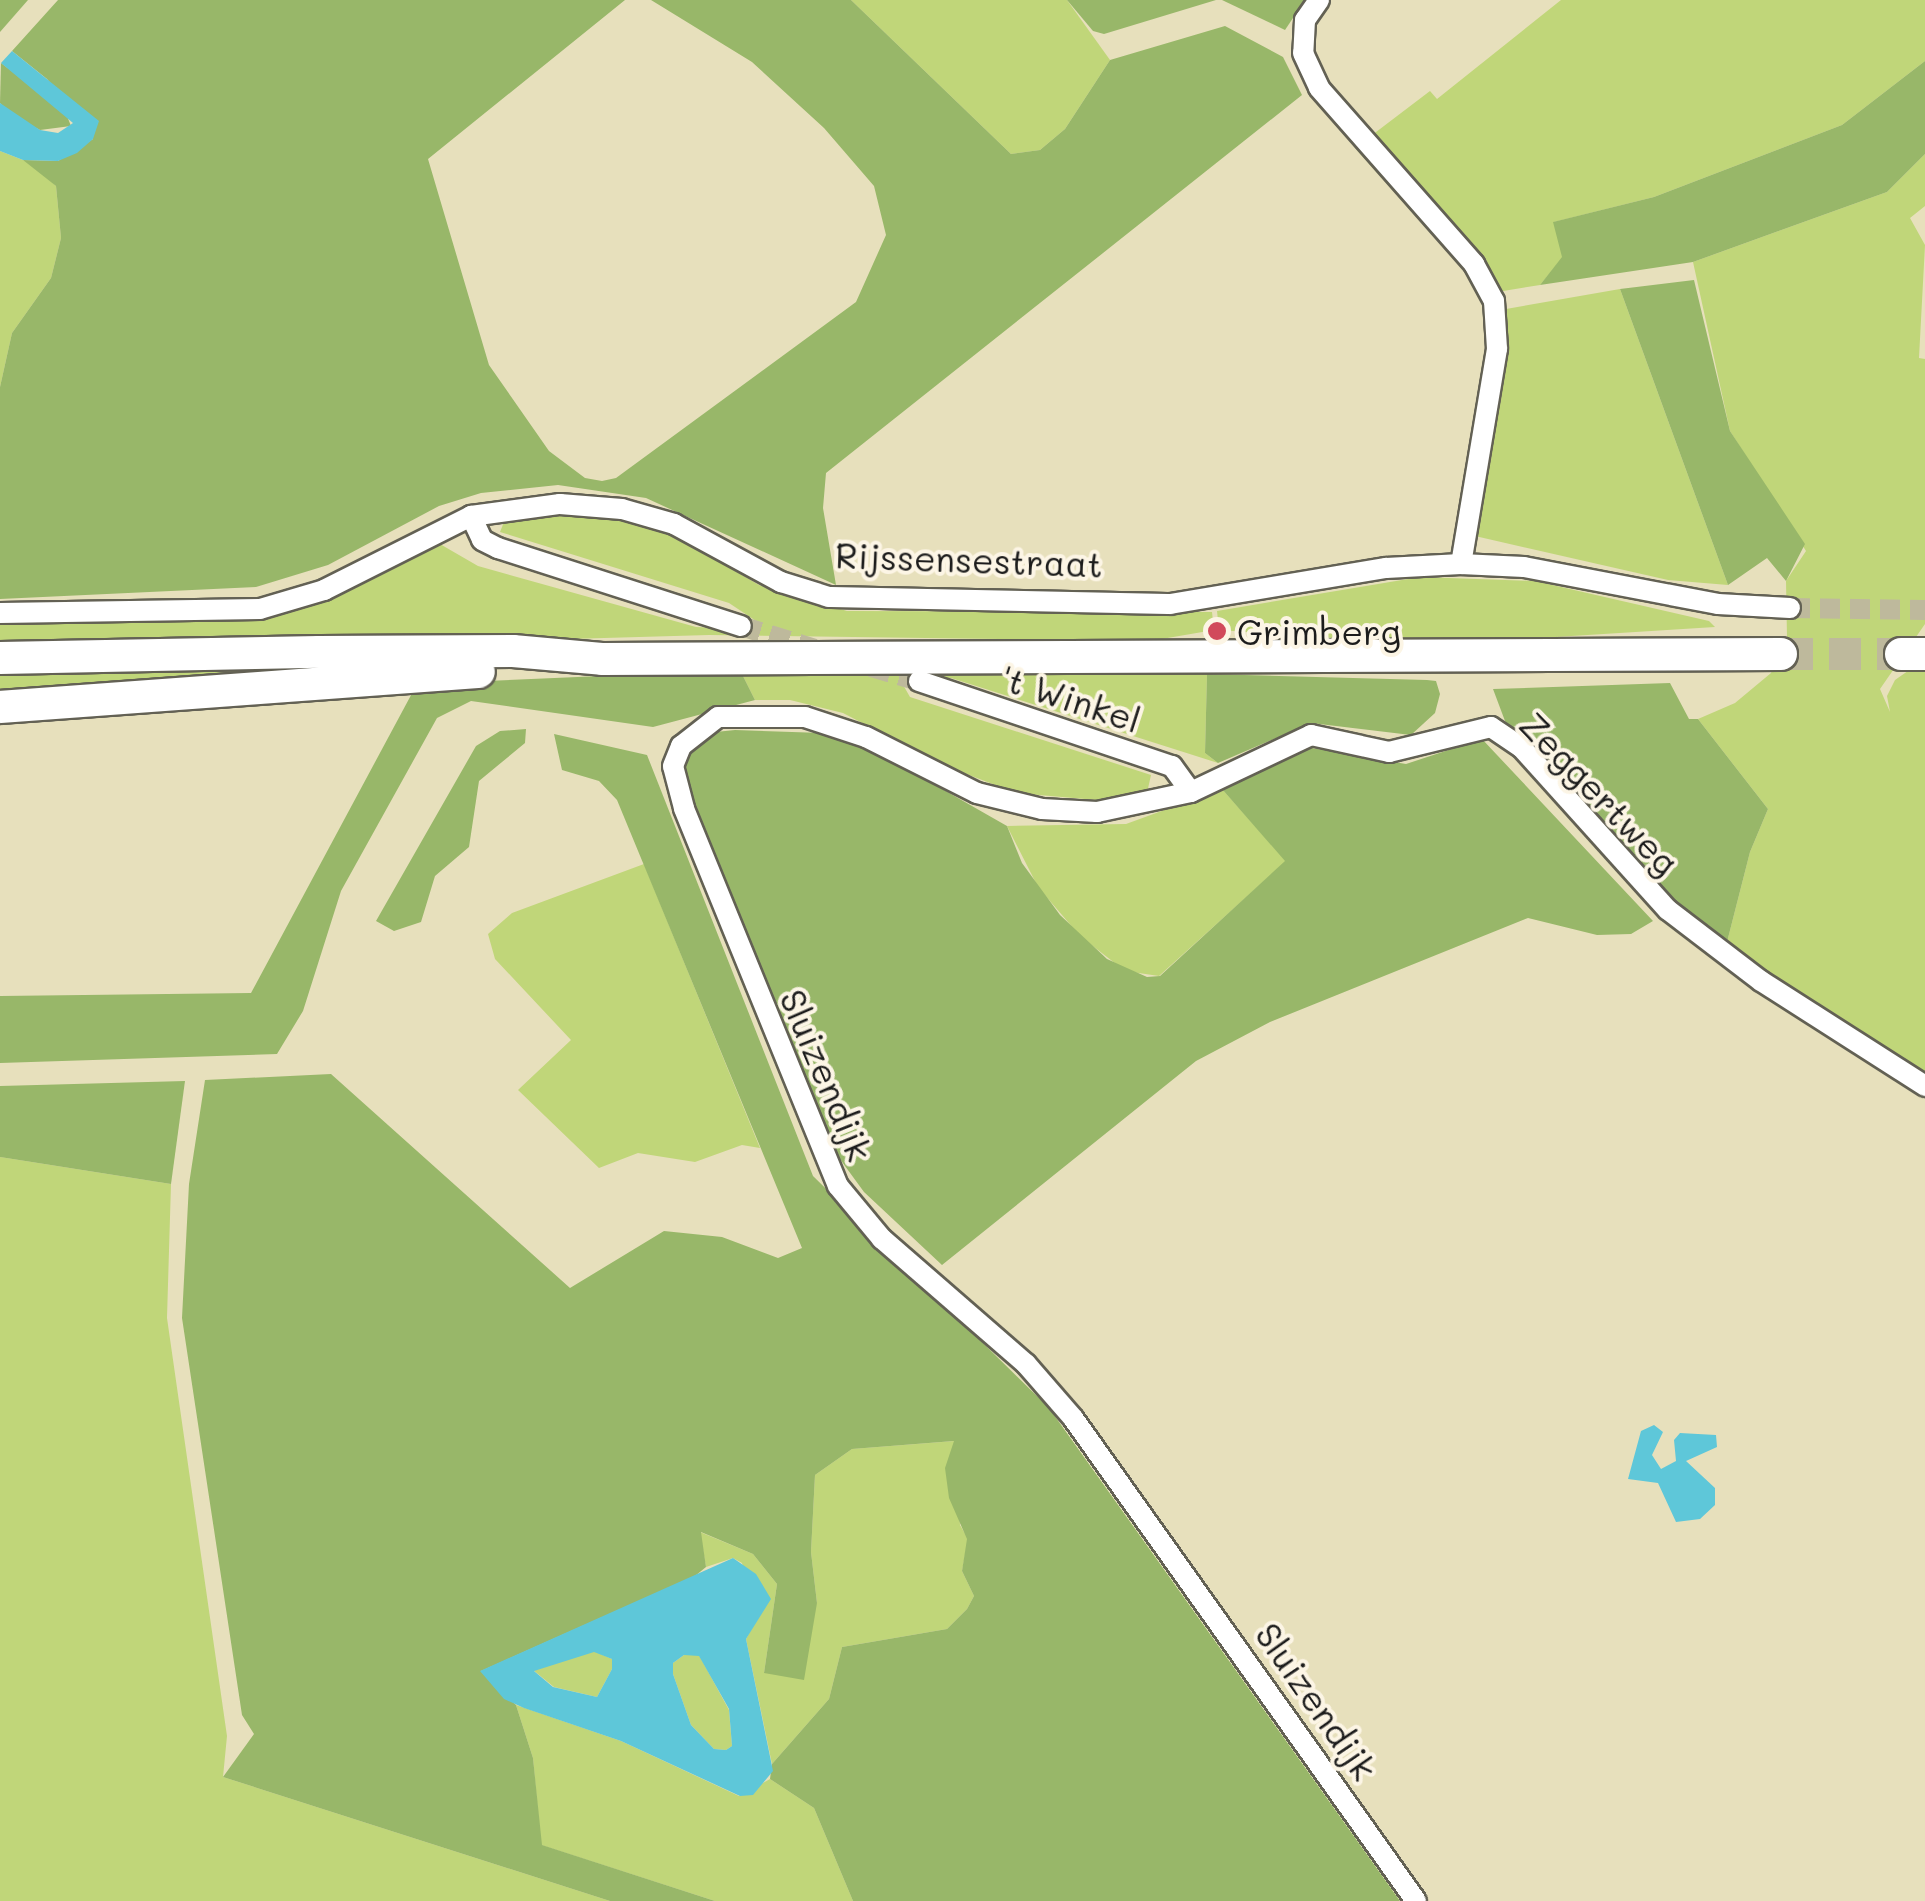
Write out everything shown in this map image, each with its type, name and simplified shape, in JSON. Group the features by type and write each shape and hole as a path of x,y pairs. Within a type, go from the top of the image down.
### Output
{"main road":[{"path":"0,658 513,651 602,659"},
{"path":"0,707 602,659 1781,654"}],"street":[{"path":"1319,0 1305,20 1304,52 1320,88 1474,264 1494,301 1497,349 1462,564"},
{"name":"Rijssensestraat","path":"0,613 260,609 324,590 472,516 560,504 622,509 700,536 796,589 861,600 1170,604 1386,568 1462,564 1524,567 1718,604 1790,608"},
{"path":"472,516 482,540 498,548 741,626"},
{"name":"'t Winkel","path":"918,681 1156,760 1180,771 1191,792"},
{"name":"Sluizendijk","path":"1191,792 1096,812 1042,810 978,793 835,724 762,714 708,721 688,737 673,766 691,826 838,1186 868,1225 1026,1364 1074,1418 1416,1901"},
{"name":"Zeggertweg","path":"1191,792 1311,734 1389,752 1466,729 1498,729 1668,910 1761,981 1925,1086"}],"green space":[{"path":"0,0 28,0 0,32"},
{"path":"58,0 625,0 428,159 489,365 549,451 585,478 602,481 616,478 856,302 886,235 874,186 824,128 752,62 651,0 851,0 1011,154 1040,150 1065,129 1110,60 1225,26 1283,57 1302,95 826,473 823,508 836,585 646,498 558,485 481,493 439,506 328,565 256,587 0,599 0,387 12,333 51,278 61,238 56,186 23,160 58,161 93,139 47,79 12,51"},
{"path":"851,0 1067,0 1110,60 1065,129 1040,150 1011,154"},
{"path":"1067,0 1216,0 1104,34 1093,31"},
{"path":"1222,0 1305,0 1285,30"},
{"path":"1561,0 1925,0 1925,61 1842,125 1654,197 1554,222 1563,257 1540,285 1485,294 1355,148 1430,91 1437,99"},
{"path":"1925,61 1925,154 1887,192 1693,262 1540,285 1562,257 1553,222 1654,197 1842,125"},
{"path":"1,63 65,111 71,126 40,130 13,116 0,103"},
{"path":"0,151 33,164 56,186 61,238 51,278 12,333 0,387"},
{"path":"1925,154 1925,206 1910,218 1925,245 1919,358 1925,359 1925,624 1880,689 1890,712 1887,696 1895,680 1925,659 1925,1079 1726,946 1750,852 1768,809 1698,719 1735,703 1771,673 1787,638 1786,581 1806,551 1730,431 1693,262 1887,192"},
{"path":"1694,280 1730,431 1805,544 1786,581 1767,558 1728,585 1620,289"},
{"path":"1620,289 1728,585 1668,580 1475,536 1489,312"},
{"path":"559,516 618,518 667,531 759,585 847,611 1212,612 1214,630 1150,641 709,635 316,646 0,642 0,621 275,614 330,599 433,540 478,566 696,627 744,629 756,621 729,603 500,532 504,522"},
{"path":"1420,577 1535,581 1709,621 1715,627 1524,639 1362,640 1219,630 1217,611"},
{"path":"552,658 146,679 0,694 0,673"},
{"path":"1000,669 1207,674 1205,753 1218,763 951,678 902,683 910,697 1151,775 1147,793 1108,801 1016,793 943,765 843,713 790,700 755,700 740,670"},
{"path":"740,670 755,700 653,727 471,701 437,718 341,891 303,1011 277,1054 0,1063 0,996 251,993 417,684"},
{"path":"1207,674 1427,680 1436,681 1440,694 1435,713 1411,735 1311,723 1218,763 1205,753"},
{"path":"1670,683 1689,719 1698,719 1768,809 1750,852 1726,946 1660,894 1505,721 1493,689"},
{"path":"526,729 525,743 479,781 469,847 435,876 421,922 394,931 376,921 476,746 500,731"},
{"path":"706,733 822,733 893,761 1007,826 1022,863 1060,915 1107,959 1147,977 1160,976 1285,861 1222,789 1306,747 1406,764 1482,739 1653,921 1631,934 1597,935 1528,918 1270,1022 1196,1061 942,1265 864,1192 826,1140 683,788 683,759"},
{"path":"554,734 647,755 813,1176 1049,1408 1400,1901 853,1901 814,1808 770,1779 772,1764 829,1699 842,1647 947,1629 967,1609 974,1596 962,1571 967,1539 949,1498 945,1468 954,1441 852,1449 815,1475 811,1552 817,1603 804,1680 764,1673 777,1584 753,1554 701,1532 706,1567 695,1576 481,1671 516,1705 533,1758 542,1845 715,1901 610,1901 223,1777 254,1734 242,1715 182,1318 189,1184 205,1080 331,1074 570,1288 664,1231 722,1237 778,1258 802,1248 617,800 599,781 562,770"},
{"path":"1222,789 1286,861 1159,976 1125,971 1080,936 1038,887 1007,826 1126,824"},
{"path":"644,864 760,1148 742,1145 695,1162 638,1153 599,1168 518,1090 571,1040 495,959 488,934 512,913"},
{"path":"185,1081 171,1184 0,1157 0,1086"},
{"path":"0,1157 171,1184 167,1318 227,1736 223,1777 610,1901 0,1901"},
{"path":"955,1441 960,1525 968,1539 962,1571 974,1596 967,1609 947,1629 842,1647 829,1699 772,1764 746,1639 757,1619 742,1563 733,1558 706,1567 700,1532 753,1554 777,1584 764,1673 817,1603 811,1552 815,1475 852,1449"},
{"path":"594,1651 612,1659 612,1669 597,1697 554,1687 533,1670"},
{"path":"684,1655 699,1655 729,1710 732,1746 726,1750 714,1749 691,1725 673,1674 673,1663"},
{"path":"516,1705 621,1741 739,1796 770,1779 814,1808 853,1901 715,1901 541,1845 533,1758"}],"water":[{"path":"12,51 99,121 93,139 77,153 58,161 23,160 0,151 0,103 40,130 58,133 73,123 1,63"},
{"path":"1654,1425 1663,1432 1652,1455 1661,1469 1676,1461 1674,1440 1680,1433 1716,1435 1717,1447 1686,1461 1715,1488 1715,1505 1700,1519 1676,1522 1658,1483 1628,1479 1641,1431"},
{"path":"733,1558 756,1574 771,1599 746,1639 773,1771 753,1795 740,1796 621,1741 504,1699 480,1671","holes":["594,1652 612,1659 612,1669 597,1697 553,1687 534,1671","684,1655 699,1656 729,1709 732,1746 726,1750 714,1749 691,1725 673,1674 673,1663"]}],"tunnel":[{"path":"1790,608 1925,610"},
{"path":"741,626 815,649"},
{"path":"1781,654 1901,654"},
{"path":"871,667 919,681"}],"place":[{"name":"Grimberg","path":"1217,631"}]}
